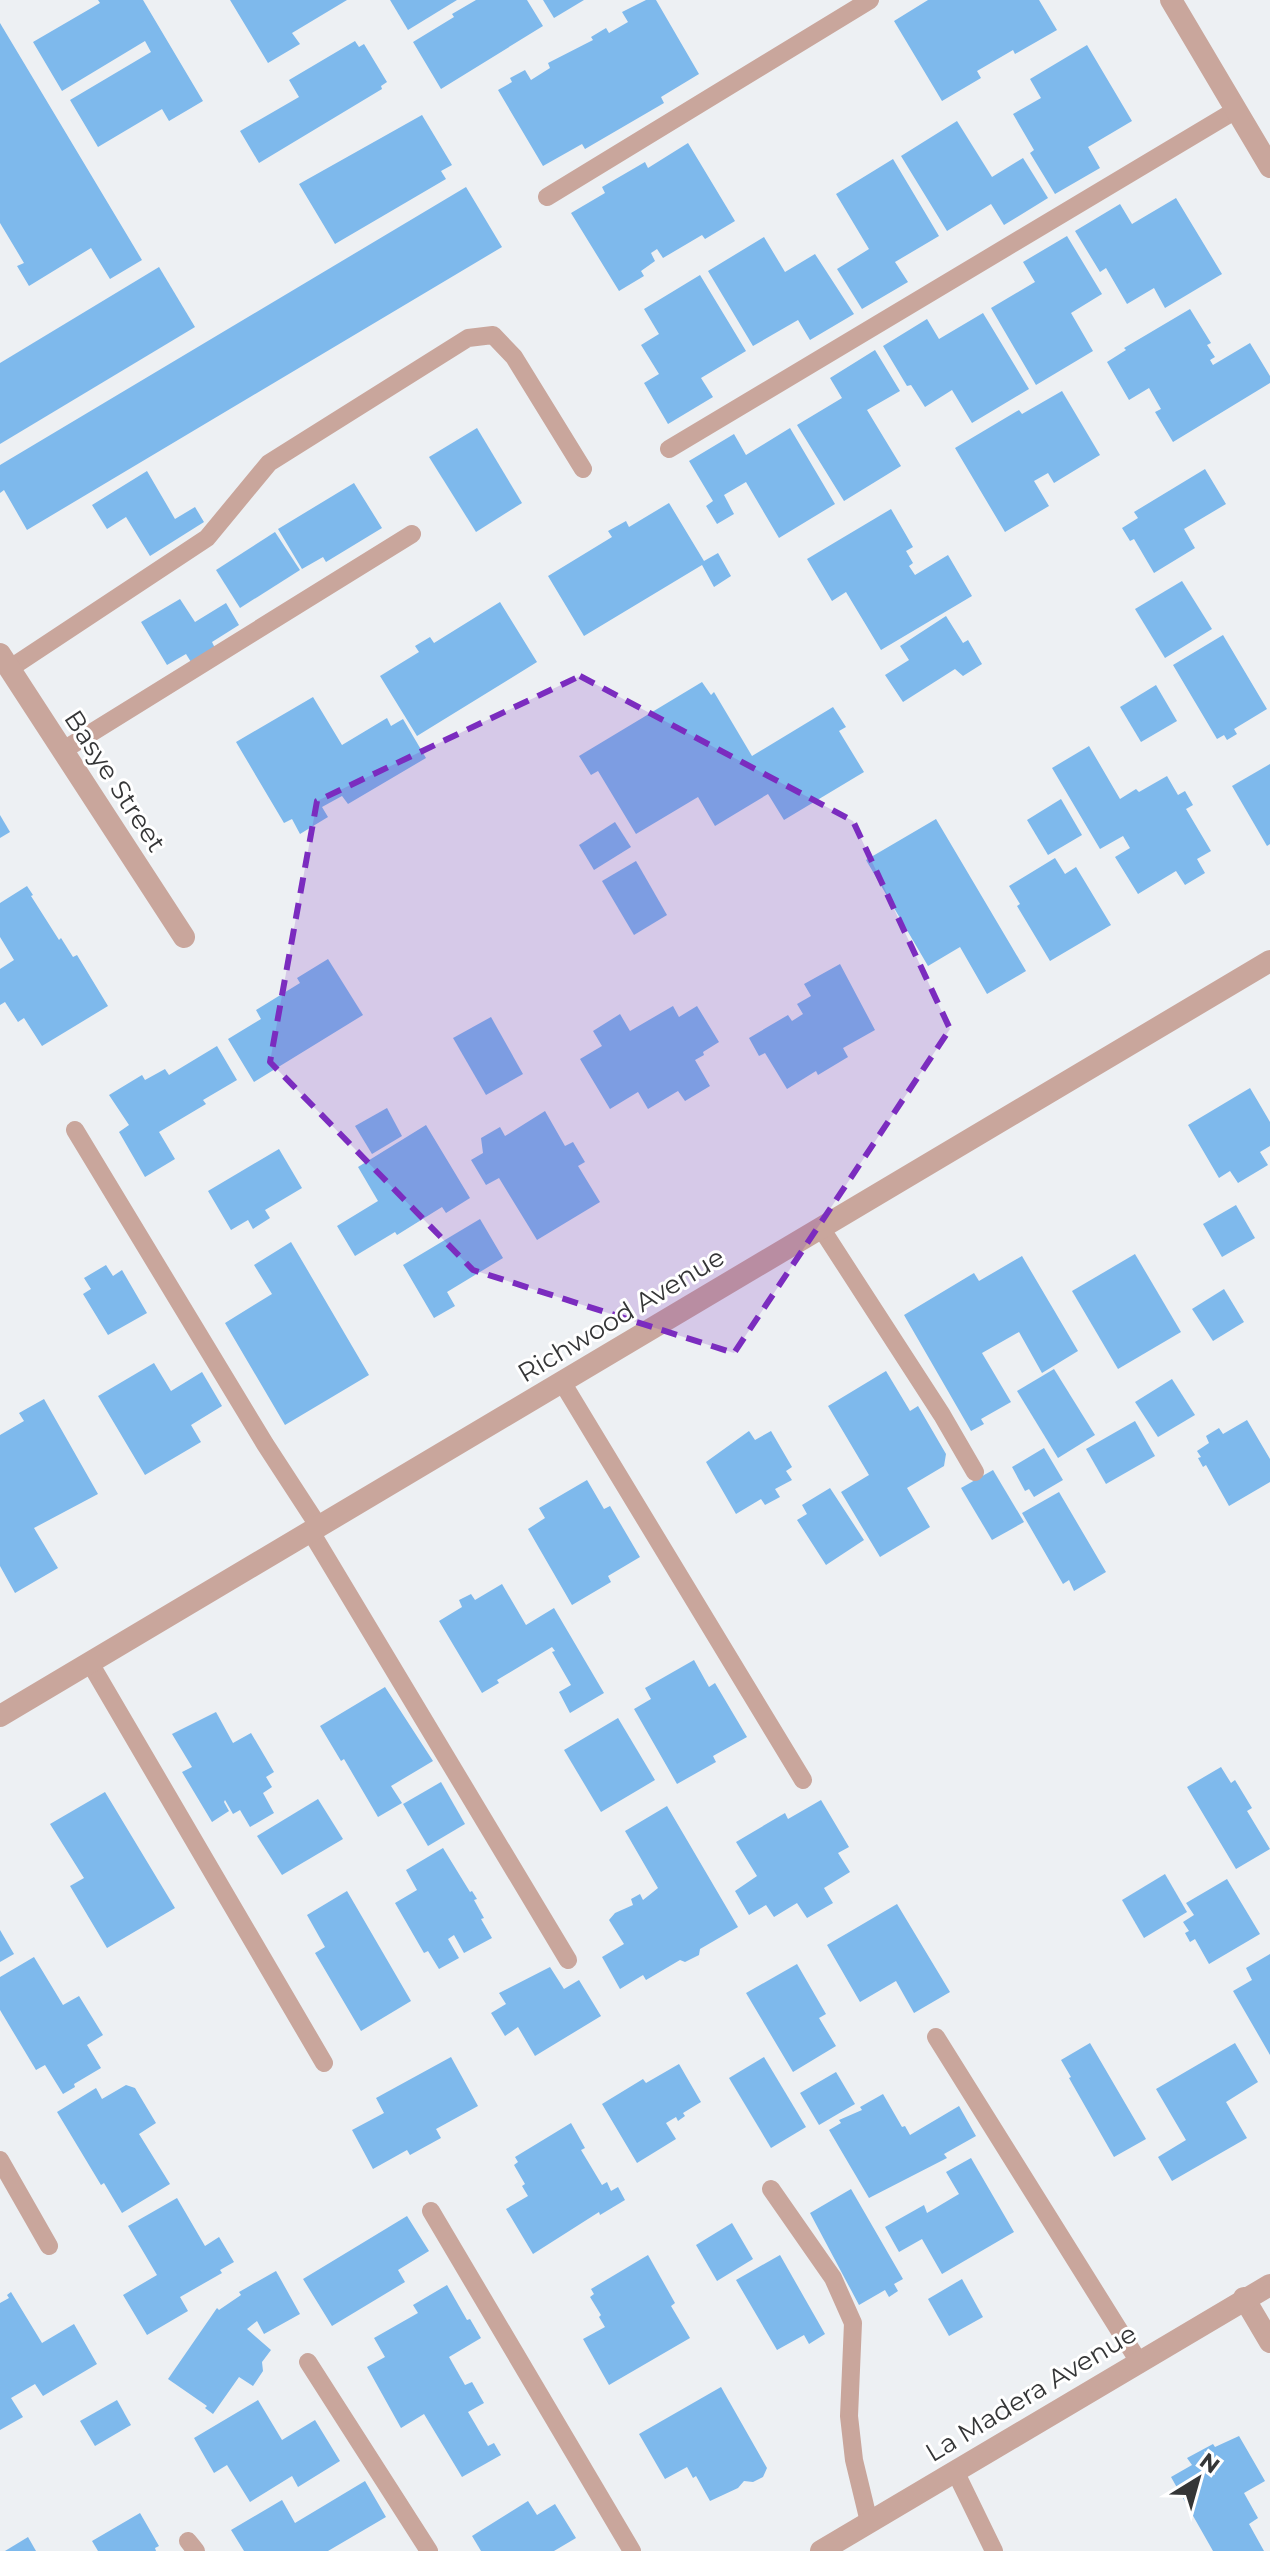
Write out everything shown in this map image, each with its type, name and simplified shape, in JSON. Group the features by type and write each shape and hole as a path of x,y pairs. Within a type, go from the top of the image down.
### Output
{"street":[{"path":"1171,0 1270,167"},
{"name":"Basye Street","path":"4,661 184,937"},
{"name":"Richwood Avenue","path":"0,1716 1270,961"},
{"name":"La Madera Avenue","path":"821,2551 1270,2285"},
{"path":"1244,2298 1270,2342"}],"lane":[{"path":"547,197 870,0"},
{"path":"669,449 1236,110"},
{"path":"4,661 207,538 269,463 468,338 493,335 514,357 583,469"},
{"path":"62,751 412,534"},
{"path":"75,1130 265,1444 568,1960"},
{"path":"821,1228 942,1415 975,1472"},
{"path":"562,1382 803,1780"},
{"path":"90,1663 324,2063"},
{"path":"936,2037 1139,2362"},
{"path":"0,2160 49,2246"},
{"path":"771,2189 833,2278 853,2323 849,2416 854,2460 869,2522"},
{"path":"431,2211 632,2551"},
{"path":"308,2362 429,2551"},
{"path":"955,2471 994,2551"}],"highlighted area":[{"path":"580,676 853,821 950,1029 734,1353 473,1270 270,1062 317,801"}],"building":[{"path":"98,0 143,0 203,101 169,121 162,109 98,147 70,100 151,52 145,41 62,91 33,42 100,3"},
{"path":"230,0 347,0 292,33 300,44 268,63"},
{"path":"390,0 457,0 408,30"},
{"path":"476,0 527,0 543,26 441,89 413,42"},
{"path":"543,0 584,0 554,18"},
{"path":"646,0 656,0 699,74 661,97 664,103 585,149 582,144 543,166 498,90 512,82 510,78 525,70 531,80 550,68 548,63 593,40 591,37 606,28 609,33 628,22 622,12"},
{"path":"928,0 1039,0 1057,30 977,71 981,78 942,101 894,21"},
{"path":"0,23 142,260 110,279 91,248 29,286 17,266 24,263 0,223"},
{"path":"355,41 359,47 364,44 387,82 381,86 382,89 259,163 240,131 299,97 289,80"},
{"path":"1087,45 1132,121 1088,147 1100,168 1055,194 1030,153 1034,150 1013,114 1041,98 1030,79"},
{"path":"422,115 452,165 441,171 446,179 335,244 299,184"},
{"path":"957,121 992,177 1023,158 1048,198 1004,225 991,204 947,231 901,156"},
{"path":"688,143 735,221 705,239 702,235 663,258 657,249 651,253 655,261 641,271 644,276 619,291 571,213 605,193 602,187 645,162 648,168"},
{"path":"893,159 939,236 895,262 908,282 862,309 837,269 869,249 836,194"},
{"path":"466,187 502,247 27,530 4,490 0,493 0,465"},
{"path":"1176,198 1222,274 1165,308 1154,288 1127,304 1106,268 1100,272 1075,231 1120,204 1132,224"},
{"path":"1067,236 1102,294 1071,313 1093,351 1036,385 991,308 1035,282 1023,262"},
{"path":"764,237 785,272 815,254 854,314 810,340 798,320 753,346 708,271"},
{"path":"159,267 195,327 0,444 0,363"},
{"path":"700,275 746,351 701,378 713,397 668,424 644,383 659,374 641,345 659,334 644,309"},
{"path":"1190,309 1211,343 1207,345 1215,357 1210,360 1213,365 1250,343 1270,376 1270,383 1173,442 1155,412 1161,409 1149,388 1129,400 1107,362 1126,350 1124,348"},
{"path":"983,313 1029,389 972,423 952,390 925,407 911,385 907,386 883,346 927,319 939,339"},
{"path":"875,350 900,391 867,410 901,466 844,501 797,425 842,398 830,378"},
{"path":"1062,391 1100,455 1054,483 1048,473 1034,481 1049,506 1005,532 955,448 1019,410 1022,414"},
{"path":"477,428 522,503 476,532 429,457"},
{"path":"790,428 835,504 779,538 746,482 724,495 734,514 717,524 706,506 713,501 689,461 734,434 746,455"},
{"path":"1205,469 1226,504 1184,529 1195,548 1154,573 1134,539 1130,541 1122,528 1138,518 1134,512"},
{"path":"147,471 175,519 195,507 204,522 150,556 126,517 107,529 92,505"},
{"path":"354,483 382,528 326,562 323,557 302,569 278,529"},
{"path":"669,503 704,561 718,553 731,576 714,587 702,565 584,636 548,576 612,537 608,531 626,521 629,527"},
{"path":"891,509 913,547 906,551 913,563 909,566 915,575 948,555 972,596 881,650 846,592 832,601 807,559"},
{"path":"275,532 300,570 240,608 216,570"},
{"path":"1182,581 1212,629 1165,658 1135,609"},
{"path":"180,599 195,622 226,603 239,625 212,642 215,648 191,662 186,654 167,665 141,622"},
{"path":"500,602 537,662 417,736 380,676 419,652 415,646 430,637 434,643"},
{"path":"946,616 963,643 968,640 982,664 963,676 955,669 903,702 885,675 909,660 900,646"},
{"path":"1223,635 1267,709 1234,729 1237,734 1227,740 1224,735 1217,739 1173,665"},
{"path":"702,682 711,695 714,692 752,756 833,707 846,727 839,731 864,772 784,820 768,794 715,826 698,797 636,834 598,771 591,775 579,756"},
{"path":"1156,685 1177,721 1141,742 1120,707"},
{"path":"313,697 342,745 387,718 391,726 403,719 426,758 348,804 342,796 322,807 328,817 300,834 292,819 284,823 236,742"},
{"path":"1089,746 1120,799 1167,776 1178,795 1185,791 1193,805 1186,809 1211,851 1197,859 1205,873 1185,885 1176,871 1138,894 1115,857 1130,848 1123,836 1100,849 1052,768"},
{"path":"1270,764 1270,844 1267,846 1232,786"},
{"path":"1061,799 1082,835 1048,855 1027,820"},
{"path":"0,815 10,832 0,838"},
{"path":"936,819 1026,971 987,994 960,947 928,966 866,860"},
{"path":"615,822 631,847 594,870 579,845"},
{"path":"1055,858 1065,874 1076,867 1111,925 1050,961 1017,906 1020,904 1009,886"},
{"path":"636,861 667,915 634,935 602,881"},
{"path":"27,886 59,940 61,938 73,957 77,955 108,1006 42,1046 24,1018 18,1022 5,1002 0,1005 0,969 14,960 0,937 0,903"},
{"path":"328,959 363,1015 254,1082 228,1039 261,1019 256,1010 300,983 297,978"},
{"path":"840,964 875,1030 843,1048 848,1057 818,1075 816,1071 787,1089 765,1053 759,1056 749,1038 788,1015 792,1021 803,1014 797,1004 811,996 804,984"},
{"path":"673,1006 679,1017 697,1006 719,1042 695,1060 710,1086 685,1101 678,1091 648,1109 638,1092 610,1109 580,1059 602,1046 593,1031 620,1014 630,1031"},
{"path":"491,1017 523,1074 486,1095 453,1038"},
{"path":"217,1046 237,1080 203,1100 206,1104 159,1132 175,1159 145,1177 119,1132 129,1125 109,1095 142,1075 145,1080 165,1069 169,1075"},
{"path":"1250,1088 1270,1122 1270,1146 1260,1152 1268,1165 1238,1183 1230,1171 1219,1178 1188,1125"},
{"path":"387,1108 402,1136 372,1154 355,1126"},
{"path":"545,1111 565,1146 573,1142 585,1162 578,1166 600,1202 537,1240 499,1178 486,1185 471,1160 483,1153 481,1138 500,1127 505,1136"},
{"path":"426,1125 470,1198 446,1213 442,1207 355,1256 337,1226 378,1201 358,1167"},
{"path":"279,1149 302,1188 265,1210 270,1218 253,1229 248,1220 231,1230 208,1191"},
{"path":"1236,1205 1255,1238 1222,1257 1203,1224"},
{"path":"480,1219 503,1258 447,1292 455,1306 434,1318 403,1265"},
{"path":"291,1242 369,1375 285,1425 225,1323 272,1294 254,1265"},
{"path":"1135,1254 1181,1332 1118,1369 1072,1291"},
{"path":"1022,1256 1078,1351 1042,1373 1019,1332 982,1353 1011,1402 981,1419 984,1424 971,1431 904,1315 974,1273 979,1281"},
{"path":"106,1265 113,1276 122,1270 147,1313 108,1335 83,1294 91,1289 84,1278"},
{"path":"1224,1289 1244,1322 1213,1341 1192,1309"},
{"path":"154,1363 171,1391 202,1372 222,1406 191,1425 201,1442 145,1475 98,1396"},
{"path":"1054,1369 1095,1435 1058,1458 1017,1391"},
{"path":"886,1371 910,1411 918,1406 946,1454 944,1466 907,1488 930,1527 880,1557 841,1492 869,1475 828,1406"},
{"path":"1172,1379 1195,1415 1158,1437 1135,1402"},
{"path":"44,1399 98,1494 34,1528 58,1568 15,1593 0,1566 0,1435 24,1421 19,1413"},
{"path":"1247,1420 1270,1459 1270,1482 1229,1506 1206,1465 1203,1467 1197,1451 1209,1443 1206,1436 1219,1428 1223,1434"},
{"path":"1135,1421 1155,1456 1106,1484 1086,1449"},
{"path":"749,1431 755,1440 771,1431 792,1467 786,1471 792,1480 775,1489 780,1497 765,1505 761,1499 736,1514 706,1462"},
{"path":"1044,1448 1063,1480 1034,1497 1029,1489 1025,1491 1012,1467"},
{"path":"993,1470 1024,1522 992,1540 961,1488"},
{"path":"587,1480 604,1509 610,1506 640,1557 608,1576 611,1582 572,1605 528,1529 545,1518 539,1508"},
{"path":"830,1488 864,1540 826,1565 797,1520 807,1514 802,1505"},
{"path":"1059,1492 1106,1572 1074,1591 1069,1580 1063,1584 1022,1513"},
{"path":"502,1584 526,1625 554,1608 604,1693 570,1713 559,1692 571,1685 552,1647 497,1680 499,1683 482,1693 439,1621 462,1607 459,1600 471,1594 475,1600"},
{"path":"694,1660 709,1687 715,1683 747,1737 713,1756 716,1762 677,1784 634,1709 651,1699 645,1688"},
{"path":"385,1687 433,1761 391,1786 402,1803 378,1817 344,1759 341,1761 320,1726"},
{"path":"216,1712 233,1743 251,1733 274,1772 266,1777 272,1787 263,1793 274,1813 250,1827 240,1810 233,1814 225,1800 229,1811 212,1822 182,1772 192,1767 172,1734"},
{"path":"618,1718 655,1780 601,1812 564,1750"},
{"path":"1221,1767 1231,1783 1235,1780 1252,1808 1247,1811 1270,1849 1236,1869 1187,1787"},
{"path":"441,1782 465,1824 428,1846 403,1804"},
{"path":"105,1792 175,1908 107,1948 70,1886 84,1878 50,1824"},
{"path":"318,1799 343,1839 282,1875 257,1836"},
{"path":"821,1800 849,1847 838,1853 850,1872 824,1888 833,1903 807,1918 797,1903 774,1917 766,1905 749,1915 735,1891 757,1876 736,1842 785,1813 788,1819"},
{"path":"667,1806 738,1927 700,1949 699,1955 685,1962 680,1960 646,1980 643,1975 620,1989 602,1957 624,1944 609,1920 615,1913 633,1905 631,1899 640,1894 643,1900 658,1888 625,1831"},
{"path":"443,1848 477,1899 474,1900 484,1918 481,1919 492,1938 464,1953 454,1935 448,1939 459,1958 439,1969 428,1951 424,1953 395,1903 417,1890 406,1870"},
{"path":"1165,1874 1187,1912 1144,1938 1122,1900"},
{"path":"1227,1879 1260,1934 1209,1964 1195,1939 1190,1942 1185,1933 1189,1931 1183,1922 1194,1915 1186,1903"},
{"path":"347,1891 411,2001 361,2031 315,1953 325,1947 307,1915"},
{"path":"897,1904 950,1992 914,2013 896,1981 860,2002 827,1945"},
{"path":"0,1930 14,1954 0,1962"},
{"path":"1270,1954 1270,2055 1233,1991 1252,1980 1246,1968"},
{"path":"34,1957 63,2005 79,1996 103,2035 87,2045 101,2068 63,2094 45,2065 36,2070 0,2010 0,1977"},
{"path":"797,1964 826,2014 819,2018 836,2046 793,2072 746,1993"},
{"path":"550,1967 564,1989 579,1980 601,2016 535,2056 518,2027 505,2036 491,2013 506,2004 499,1993"},
{"path":"1090,2043 1146,2139 1114,2157 1061,2060"},
{"path":"1235,2043 1258,2082 1226,2102 1247,2138 1172,2181 1158,2157 1186,2140 1156,2089"},
{"path":"451,2057 478,2106 436,2129 441,2138 410,2155 407,2150 373,2169 352,2130 384,2113 376,2098"},
{"path":"764,2057 806,2127 771,2148 729,2078"},
{"path":"679,2064 701,2102 683,2113 685,2116 678,2121 676,2117 666,2123 676,2139 637,2163 602,2104 643,2079 646,2083"},
{"path":"836,2072 855,2104 819,2125 800,2093"},
{"path":"126,2085 135,2088 156,2123 139,2134 170,2184 122,2213 104,2183 101,2185 57,2112 96,2088 102,2099"},
{"path":"883,2094 910,2135 959,2106 976,2136 944,2154 947,2158 869,2198 829,2130 841,2123 839,2120 862,2110 860,2107"},
{"path":"571,2123 585,2148 581,2150 602,2185 607,2182 611,2191 618,2187 625,2200 600,2215 599,2212 533,2254 506,2209 528,2196 514,2165 518,2162 515,2157"},
{"path":"971,2158 1014,2232 942,2274 922,2239 899,2252 885,2227 924,2205 927,2213 959,2194 946,2172"},
{"path":"851,2189 903,2279 894,2284 898,2291 889,2297 885,2290 859,2305 810,2213"},
{"path":"177,2198 205,2246 219,2237 234,2262 220,2270 222,2273 180,2297 188,2311 147,2335 123,2295 157,2275 128,2226"},
{"path":"407,2216 429,2251 398,2270 405,2282 332,2326 303,2279"},
{"path":"732,2223 753,2259 717,2281 696,2245"},
{"path":"648,2255 675,2303 671,2306 690,2338 609,2385 583,2339 605,2327 590,2297 594,2294 591,2289"},
{"path":"780,2255 825,2334 809,2344 804,2335 777,2350 736,2280"},
{"path":"276,2271 300,2314 264,2334 257,2321 247,2329 271,2350 262,2362 263,2371 253,2386 239,2377 213,2414 205,2408 207,2406 168,2379 217,2308 219,2310 241,2295 239,2292"},
{"path":"962,2279 983,2317 949,2336 928,2299"},
{"path":"447,2285 481,2338 449,2357 465,2385 472,2382 484,2403 468,2412 488,2446 494,2443 501,2455 462,2477 424,2414 401,2428 367,2367 385,2357 374,2338 418,2313 413,2305"},
{"path":"11,2292 42,2343 74,2324 97,2364 43,2396 35,2384 11,2398 23,2417 0,2430 0,2303 9,2298 7,2295"},
{"path":"721,2387 767,2468 763,2477 753,2482 744,2481 738,2488 710,2501 696,2476 693,2478 687,2467 665,2479 639,2434"},
{"path":"117,2400 131,2425 95,2446 80,2421"},
{"path":"258,2400 282,2440 315,2420 340,2461 298,2487 292,2476 250,2502 227,2465 214,2473 194,2438"},
{"path":"1239,2436 1265,2481 1244,2493 1258,2518 1249,2524 1264,2551 1213,2551 1171,2477 1192,2465 1187,2458 1213,2444 1215,2447"},
{"path":"365,2481 386,2517 328,2551 244,2551 231,2530 282,2500 295,2523"},
{"path":"528,2501 537,2515 555,2504 576,2538 554,2551 481,2551 472,2536"},
{"path":"140,2513 159,2546 155,2548 156,2551 98,2551 92,2541"},
{"path":"28,2537 36,2551 5,2551"}]}
